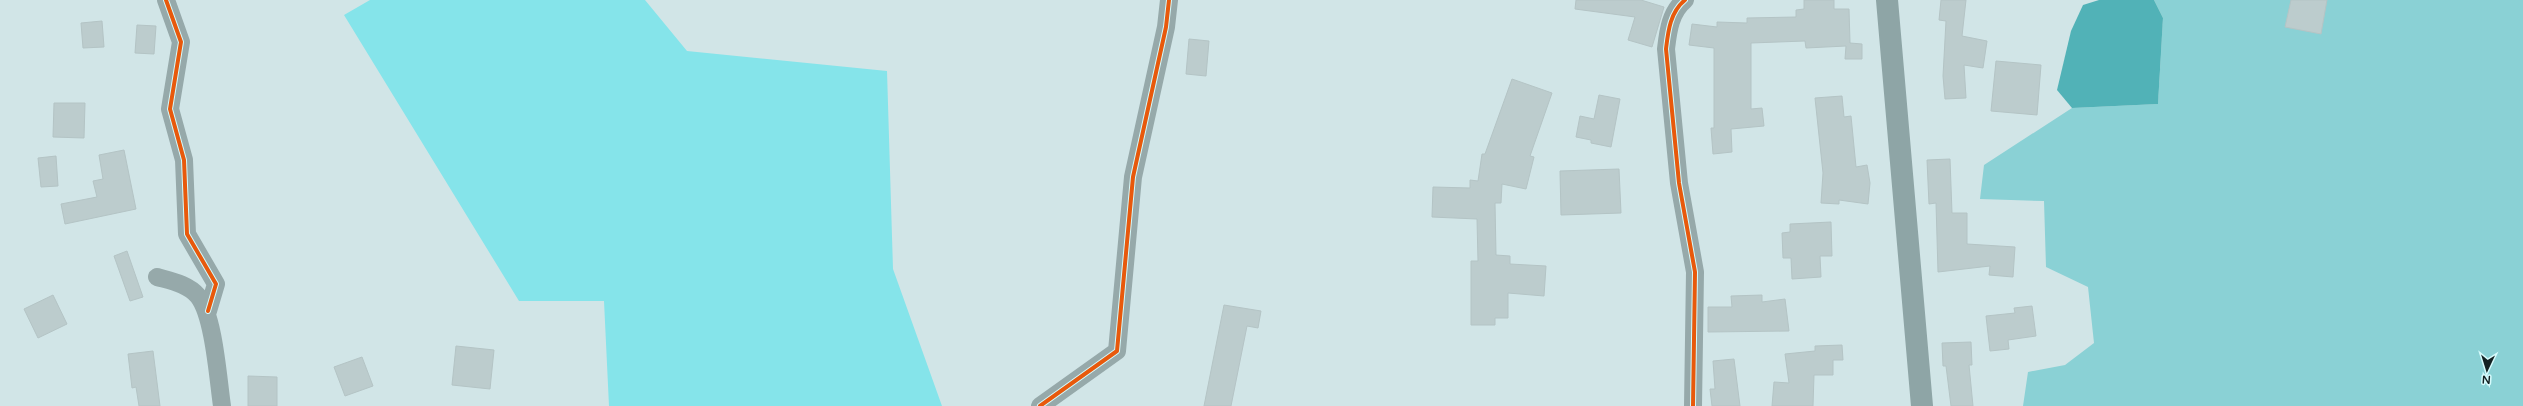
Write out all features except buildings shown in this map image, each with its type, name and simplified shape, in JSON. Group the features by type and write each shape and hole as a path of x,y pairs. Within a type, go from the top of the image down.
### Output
{"highway":[{"path":"1887,0 1922,406"}],"street":[{"path":"166,0 181,42 170,110 184,160 187,234 216,284 208,311"},
{"path":"1040,406 1117,351 1133,177 1166,28 1169,0"},
{"path":"1685,0 1674,14 1668,31 1666,49 1669,98 1679,183 1695,272 1693,406"},
{"path":"157,277 184,285 198,295 208,311 222,406"}],"shaded area":[{"path":"370,0 645,0 687,51 887,71 893,269 942,406 609,406 604,301 519,301 344,15"},
{"path":"2099,0 2154,0 2163,18 2158,104 2072,108 2057,90 2071,31 2083,5"},
{"path":"2154,0 2523,0 2523,406 2023,406 2028,372 2065,365 2094,343 2088,287 2046,267 2044,201 1980,199 1984,165 2072,108 2158,104 2163,18"}],"cycle path":[{"path":"166,0 181,42 170,109 184,160 187,234 216,284 208,311"},
{"path":"1040,406 1117,351 1133,177 1166,27 1169,0"},
{"path":"1685,0 1673,16 1669,29 1666,49 1679,183 1695,272 1693,406"}]}
